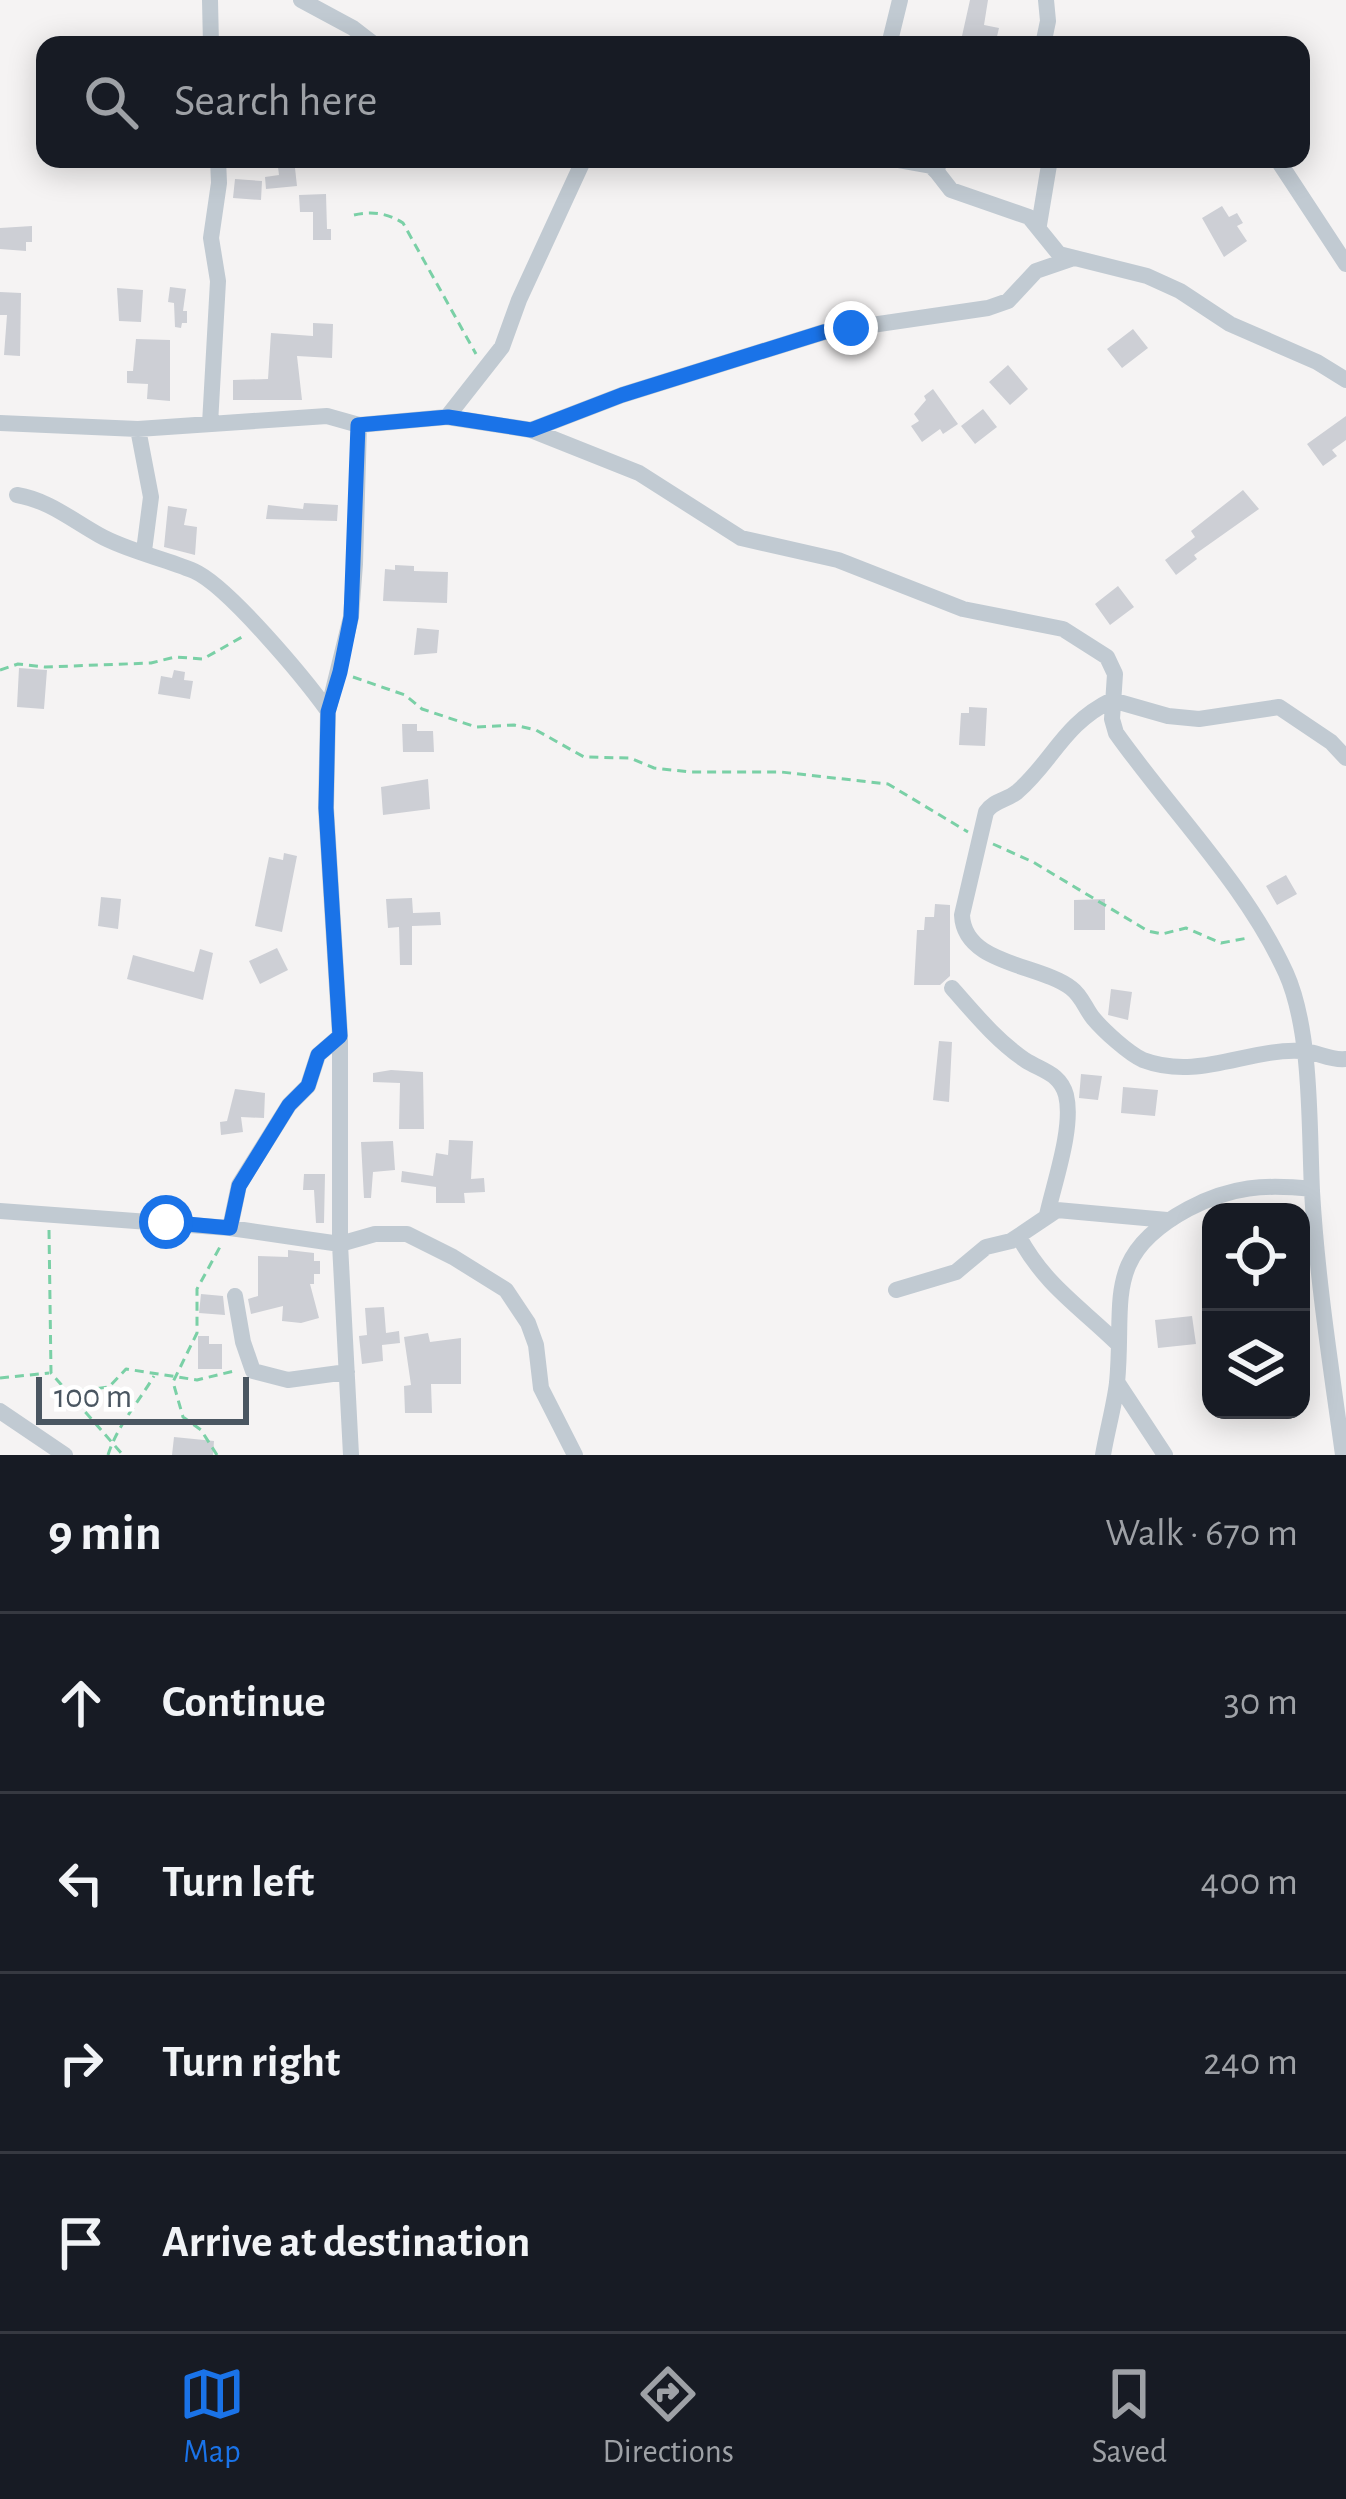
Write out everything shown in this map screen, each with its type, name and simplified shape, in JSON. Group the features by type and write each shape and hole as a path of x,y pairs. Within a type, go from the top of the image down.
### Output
{"street":[{"path":"209,0 211,36"},
{"path":"302,0 363,36"},
{"path":"891,36 900,0"},
{"path":"1045,36 1046,0"},
{"path":"211,424 218,280 211,238 218,168"},
{"path":"448,417 502,347 580,168"},
{"path":"940,168 951,190 1029,218 1051,246 1071,259 1147,276 1230,324 1346,380"},
{"path":"1039,225 1048,168"},
{"path":"1283,168 1346,264"},
{"path":"531,430 622,395 824,332 988,308 1008,301 1036,271 1071,259"},
{"path":"0,423 138,429 327,416 358,425 448,417 531,430 639,473 741,538 838,560 963,609 1063,629 1107,657 1115,674 1116,733 1265,934 1287,976 1312,1120 1312,1189 1343,1455"},
{"path":"351,1455 340,1244 340,1036 326,808 328,712 340,672 355,564 358,425"},
{"path":"138,429 151,497 144,551"},
{"path":"17,495 52,505 67,519 99,535 197,572 306,680 328,712"},
{"path":"1346,758 1331,742 1279,707 1199,719 1168,716 1112,700 1089,712 1017,791 991,804 962,915 963,931 970,941 1009,964 1069,986 1091,1016 1141,1059 1215,1067 1302,1051 1346,1060"},
{"path":"952,988 994,1036 1028,1062 1057,1076 1067,1097 1064,1140 1047,1215"},
{"path":"230,1228 239,1186 289,1105 308,1086 318,1055 340,1036"},
{"path":"1103,1455 1117,1382 1117,1309 1127,1266 1139,1245 1167,1220 1216,1194 1261,1184 1312,1189"},
{"path":"896,1290 956,1272 986,1247 1019,1237 1047,1215 1069,1210 1167,1220"},
{"path":"0,1211 230,1228 340,1244 375,1234 407,1234 506,1291 528,1323 541,1388 575,1455"},
{"path":"1019,1237 1034,1264 1063,1298 1117,1343"},
{"path":"235,1296 242,1342 253,1371 288,1380 346,1372"},
{"path":"1117,1382 1165,1455"},
{"path":"0,1411 64,1455"}],"path":[{"path":"354,215 392,216 403,223 485,368"},
{"path":"0,670 18,664 45,667 203,659 257,629"},
{"path":"340,672 405,695 422,710 476,727 514,725 536,730 584,757 630,758 654,768 690,772 781,772 888,784 1148,931 1162,934 1186,928 1221,943 1265,934"},
{"path":"49,1216 51,1373 123,1455"},
{"path":"217,1455 201,1430 183,1417 174,1377 197,1333 197,1289 230,1228"},
{"path":"67,1393 109,1387 126,1369 197,1380 253,1371"},
{"path":"0,1378 51,1373"},
{"path":"108,1455 111,1438 133,1412 154,1374"}],"building":[{"path":"970,0 988,0 984,25 999,28 997,36 962,36"},
{"path":"278,168 295,168 297,186 266,189 265,177 279,175"},
{"path":"235,179 262,181 261,200 233,198"},
{"path":"326,194 331,240 313,240 313,212 300,212 299,195"},
{"path":"1222,206 1229,217 1237,213 1243,223 1237,226 1247,241 1224,257 1202,218"},
{"path":"32,226 32,242 26,242 26,251 0,249 0,228"},
{"path":"170,287 186,289 183,311 187,311 187,323 181,328 175,327 174,303 168,302"},
{"path":"117,288 143,290 141,322 119,321"},
{"path":"0,292 21,293 20,356 4,355 7,315 0,315"},
{"path":"313,323 333,324 332,358 297,356 302,400 233,400 233,380 268,379 271,333 313,336"},
{"path":"1133,329 1148,348 1122,368 1107,349"},
{"path":"136,339 170,340 170,401 147,399 148,384 127,383"},
{"path":"1008,365 1028,389 1010,405 989,382"},
{"path":"933,389 958,424 922,442 911,426 919,421 914,414"},
{"path":"983,409 997,427 975,444 961,426"},
{"path":"1346,416 1346,440 1332,450 1337,456 1323,466 1307,444"},
{"path":"1243,490 1259,509 1194,555 1197,559 1176,575 1165,560 1195,537 1191,531"},
{"path":"304,503 338,505 337,521 266,519 268,505 303,509"},
{"path":"168,506 187,509 184,525 197,527 195,555 164,547"},
{"path":"395,565 448,572 447,603 383,601 385,569 395,570"},
{"path":"1118,586 1134,607 1110,625 1095,604"},
{"path":"417,628 439,630 437,653 414,655"},
{"path":"19,668 47,670 44,709 17,707"},
{"path":"174,670 185,672 184,680 193,681 190,699 158,694 161,676 172,678"},
{"path":"969,707 987,708 985,746 959,745 961,713 969,713"},
{"path":"402,724 433,731 434,752 403,752"},
{"path":"428,779 430,809 383,815 381,787"},
{"path":"284,853 297,856 282,932 255,926 269,857 283,860"},
{"path":"1286,875 1297,894 1277,905 1266,886"},
{"path":"101,897 121,899 118,929 98,926"},
{"path":"412,898 413,913 440,912 441,925 412,926 412,965 400,965 399,927 388,928 386,899"},
{"path":"1105,899 1105,930 1074,930 1074,900"},
{"path":"935,904 950,905 950,976 940,985 914,985 917,930 924,930 925,917 934,917"},
{"path":"277,948 288,970 260,984 249,961"},
{"path":"200,949 213,953 203,1000 127,979 133,955 194,972"},
{"path":"1111,989 1132,992 1128,1020 1108,1015"},
{"path":"939,1041 952,1042 949,1102 933,1100"},
{"path":"423,1072 424,1129 399,1129 400,1083 373,1082 373,1073"},
{"path":"1081,1074 1102,1076 1098,1100 1079,1098"},
{"path":"1123,1087 1158,1090 1155,1116 1121,1113"},
{"path":"235,1089 265,1093 264,1118 241,1117 243,1132 221,1135 220,1122 227,1121"},
{"path":"449,1140 473,1141 471,1179 484,1178 485,1192 464,1193 465,1203 436,1203 436,1187 401,1182 402,1171 433,1176 436,1153 448,1155"},
{"path":"393,1141 395,1170 373,1172 371,1198 364,1198 361,1142"},
{"path":"304,1174 325,1174 324,1223 316,1223 314,1190 303,1190"},
{"path":"288,1250 314,1253 314,1261 320,1261 320,1274 314,1274 314,1284 310,1284 319,1318 282,1321 283,1306 251,1314 248,1299 258,1296 258,1256 288,1257"},
{"path":"201,1294 223,1296 225,1315 199,1313"},
{"path":"384,1307 386,1333 399,1331 400,1343 382,1345 383,1361 362,1364 359,1336 367,1335 365,1308"},
{"path":"1192,1316 1196,1344 1158,1348 1155,1320"},
{"path":"428,1333 430,1342 461,1338 461,1384 431,1384 432,1413 405,1413 404,1386 411,1385 404,1337"},
{"path":"198,1336 209,1336 209,1344 222,1344 222,1369 198,1369"},
{"path":"174,1437 214,1441 213,1455 172,1455"}],"route":[{"path":"166,1222 230,1228 239,1186 289,1105 308,1086 318,1055 340,1036 326,808 328,712 351,617 358,425 448,417 531,430 722,363 851,328"}]}
